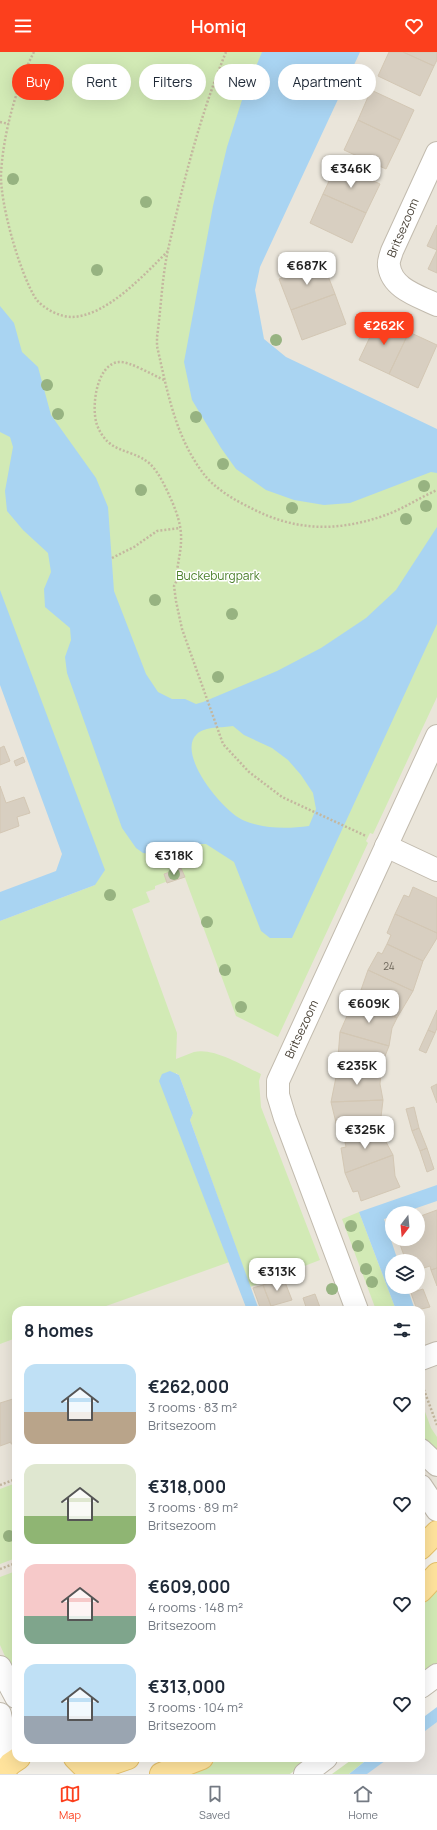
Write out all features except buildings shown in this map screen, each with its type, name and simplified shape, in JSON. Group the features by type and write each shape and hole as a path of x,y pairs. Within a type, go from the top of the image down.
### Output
{"main road":[{"path":"425,1544 437,1532"},
{"path":"425,1587 437,1574"},
{"path":"85,1768 111,1762"},
{"path":"161,1774 192,1762"}],"street":[{"name":"Britsezoom","path":"437,152 392,251 388,265 391,274 397,283 407,291 437,304"},
{"name":"Britsezoom","path":"356,1306 285,1118 278,1095 278,1081 437,736"},
{"path":"386,846 437,870"},
{"path":"425,1358 437,1353"},
{"path":"425,1454 437,1464"},
{"path":"425,1492 437,1510"},
{"path":"0,1668 12,1690"},
{"path":"425,1684 437,1675"},
{"path":"0,1714 10,1765"},
{"path":"305,1774 321,1762"}],"path":[{"path":"34,52 14,103 5,139 0,176 3,202 13,243 26,280 37,300 58,316 73,317 87,314 126,291 144,277 168,251"},
{"path":"226,52 213,85 197,138 168,251 157,342 172,413 186,446 203,474 226,494 268,517 295,525 346,526 384,516 437,490"},
{"path":"0,122 9,124"},
{"path":"164,380 120,362 112,364 105,370 97,386 94,401 94,418 102,436 109,444 149,463 170,497 180,528 182,540 177,580 174,586 182,629 223,744 249,772 282,797 310,812 349,828"},
{"path":"112,558 134,547 157,531 180,528"},
{"path":"425,1392 437,1425"},
{"path":"0,1485 12,1480"},
{"path":"0,1569 12,1564"}],"shaded area":[{"path":"0,52 437,52 437,1500 425,1505 425,1306 12,1306 12,1685 0,1690"},
{"path":"437,1716 437,1774 360,1774 376,1762 425,1762 425,1725"}],"green space":[{"name":"Buckeburgpark","path":"0,52 354,52 348,64 278,64 278,100 330,100 242,278 251,348 437,442 437,697 373,834 370,833 366,841 368,843 278,1037 236,1016 184,875 155,886 155,889 146,892 150,902 132,909 177,1033 176,1059 194,1052 210,1052 228,1058 261,1074 259,1081 261,1107 320,1260 250,1287 190,1120 193,1113 179,1075 176,1073 175,1092 235,1260 106,1306 12,1306 12,1340 0,1344 0,921 95,885 0,617"},
{"path":"359,1212 385,1281 385,1294 390,1294 394,1306 375,1306 342,1219"},
{"path":"425,1412 431,1428 437,1437 437,1453 428,1448 425,1444"},
{"path":"12,1484 12,1560 0,1564 0,1489"},
{"path":"12,1572 12,1672 0,1645 0,1577"},
{"path":"437,1587 437,1663 425,1672 425,1599"},
{"path":"213,1762 306,1762 290,1774 182,1774"},
{"path":"348,1762 364,1762 349,1774 332,1774"}],"water":[{"path":"262,52 360,52 354,64 278,64 278,100 338,100 260,267 255,290 264,339 286,357 437,429 437,473 431,472 350,503 324,505 294,500 266,490 236,469 221,448 192,400 184,362 213,206 227,147 242,100 270,100 270,64 257,64"},
{"path":"0,306 14,323 22,352 38,367 51,415 96,478 108,507 114,591 146,674 158,692 172,699 185,699 196,704 203,702 277,671 321,648 366,618 396,590 437,527 437,624 292,938 270,938 261,931 234,862 206,844 196,844 159,855 143,853 136,848 122,828 67,673 65,657 71,640 70,628 45,607 44,589 51,572 48,553 23,530 7,511 5,491 13,447 10,437 0,432","holes":["233,726 244,735 272,748 288,760 301,775 313,793 316,809 309,826 277,828 253,824 236,816 215,796 197,768 192,755 192,743 200,731 209,728"]},
{"path":"0,590 105,870 95,885 0,921 0,892 56,871 62,854 0,685"},
{"path":"170,1071 179,1075 193,1113 190,1120 258,1306 245,1306 159,1081 162,1074"},
{"path":"437,1185 437,1201 422,1206 385,1206 385,1246 393,1246 396,1254 385,1254 385,1281 359,1212"},
{"path":"390,1294 409,1294 414,1306 394,1306"},
{"path":"437,1707 437,1722 425,1731 425,1716"},
{"path":"364,1762 384,1762 367,1774 349,1774"}]}
